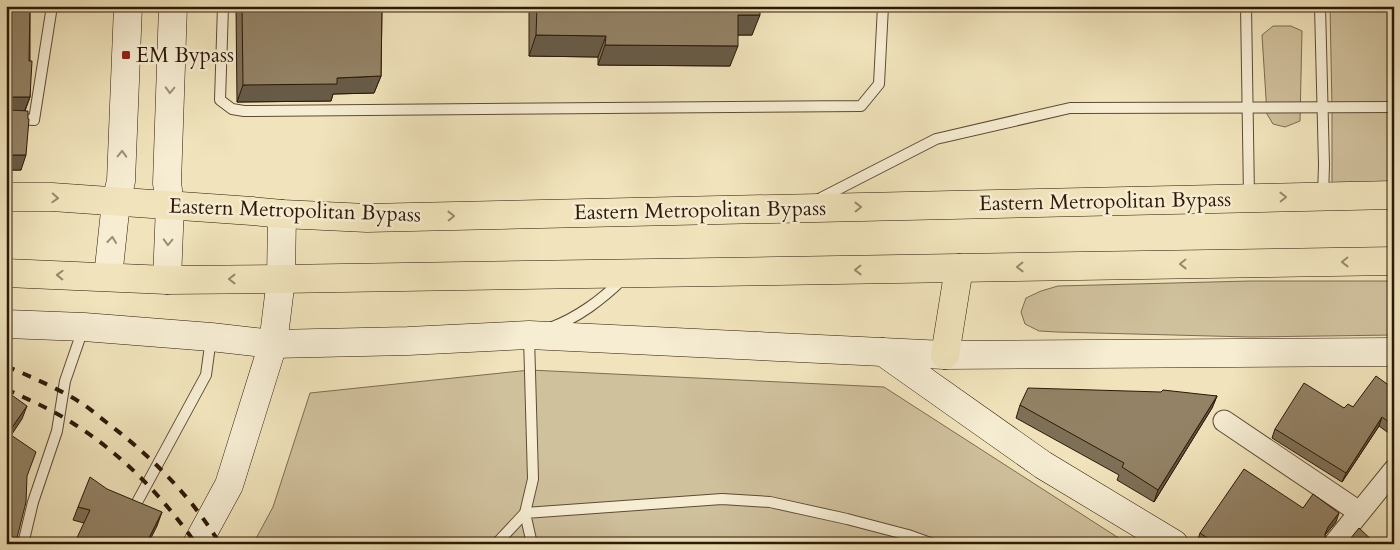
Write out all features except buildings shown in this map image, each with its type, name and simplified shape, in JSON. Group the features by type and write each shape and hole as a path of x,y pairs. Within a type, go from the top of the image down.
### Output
{"main road":[{"name":"Eastern Metropolitan Bypass","path":"6,198 52,197 252,210 282,214 367,218 1394,195"},
{"path":"6,273 167,280 1394,261"},
{"path":"945,355 959,268"}],"street":[{"path":"108,277 116,202 121,181 128,6"},
{"path":"167,280 170,205 167,183 173,6"},
{"path":"197,544 229,485 273,344 281,279 282,214"},
{"path":"6,324 84,327 211,336 273,344 408,341 529,335 945,355 1394,352"},
{"path":"883,352 1043,465 1174,544"},
{"path":"1224,421 1359,512"},
{"path":"1334,544 1394,470"}],"lane":[{"path":"6,118 34,120 52,6"},
{"path":"223,6 220,100 232,109 244,110 862,106 879,84 883,6"},
{"path":"1246,6 1249,198"},
{"path":"1320,6 1323,196"},
{"path":"800,208 936,138 1070,108 1394,107"},
{"path":"532,544 525,514 533,479 529,335 560,324 583,312 603,298 629,274"},
{"path":"23,544 33,502 57,431 65,380 84,327"},
{"path":"135,506 206,375 211,336"},
{"path":"496,544 525,514 722,499 770,502 847,519 908,535 932,544"}],"shaded area":[{"path":"1330,6 1394,6 1394,185 1332,185"},
{"path":"1273,26 1291,26 1302,31 1300,121 1285,127 1273,124 1267,114 1262,35"},
{"path":"1250,281 1394,281 1394,335 1250,337 1039,331 1025,324 1021,312 1026,298 1058,286"},
{"path":"530,370 884,387 1128,544 253,544 273,507 310,393"}],"railway":[{"path":"6,366 78,401 138,448 183,493 209,526 220,544"},
{"path":"6,389 66,419 109,449 156,494 196,544"}],"place":[{"name":"EM Bypass","path":"126,55"}]}
